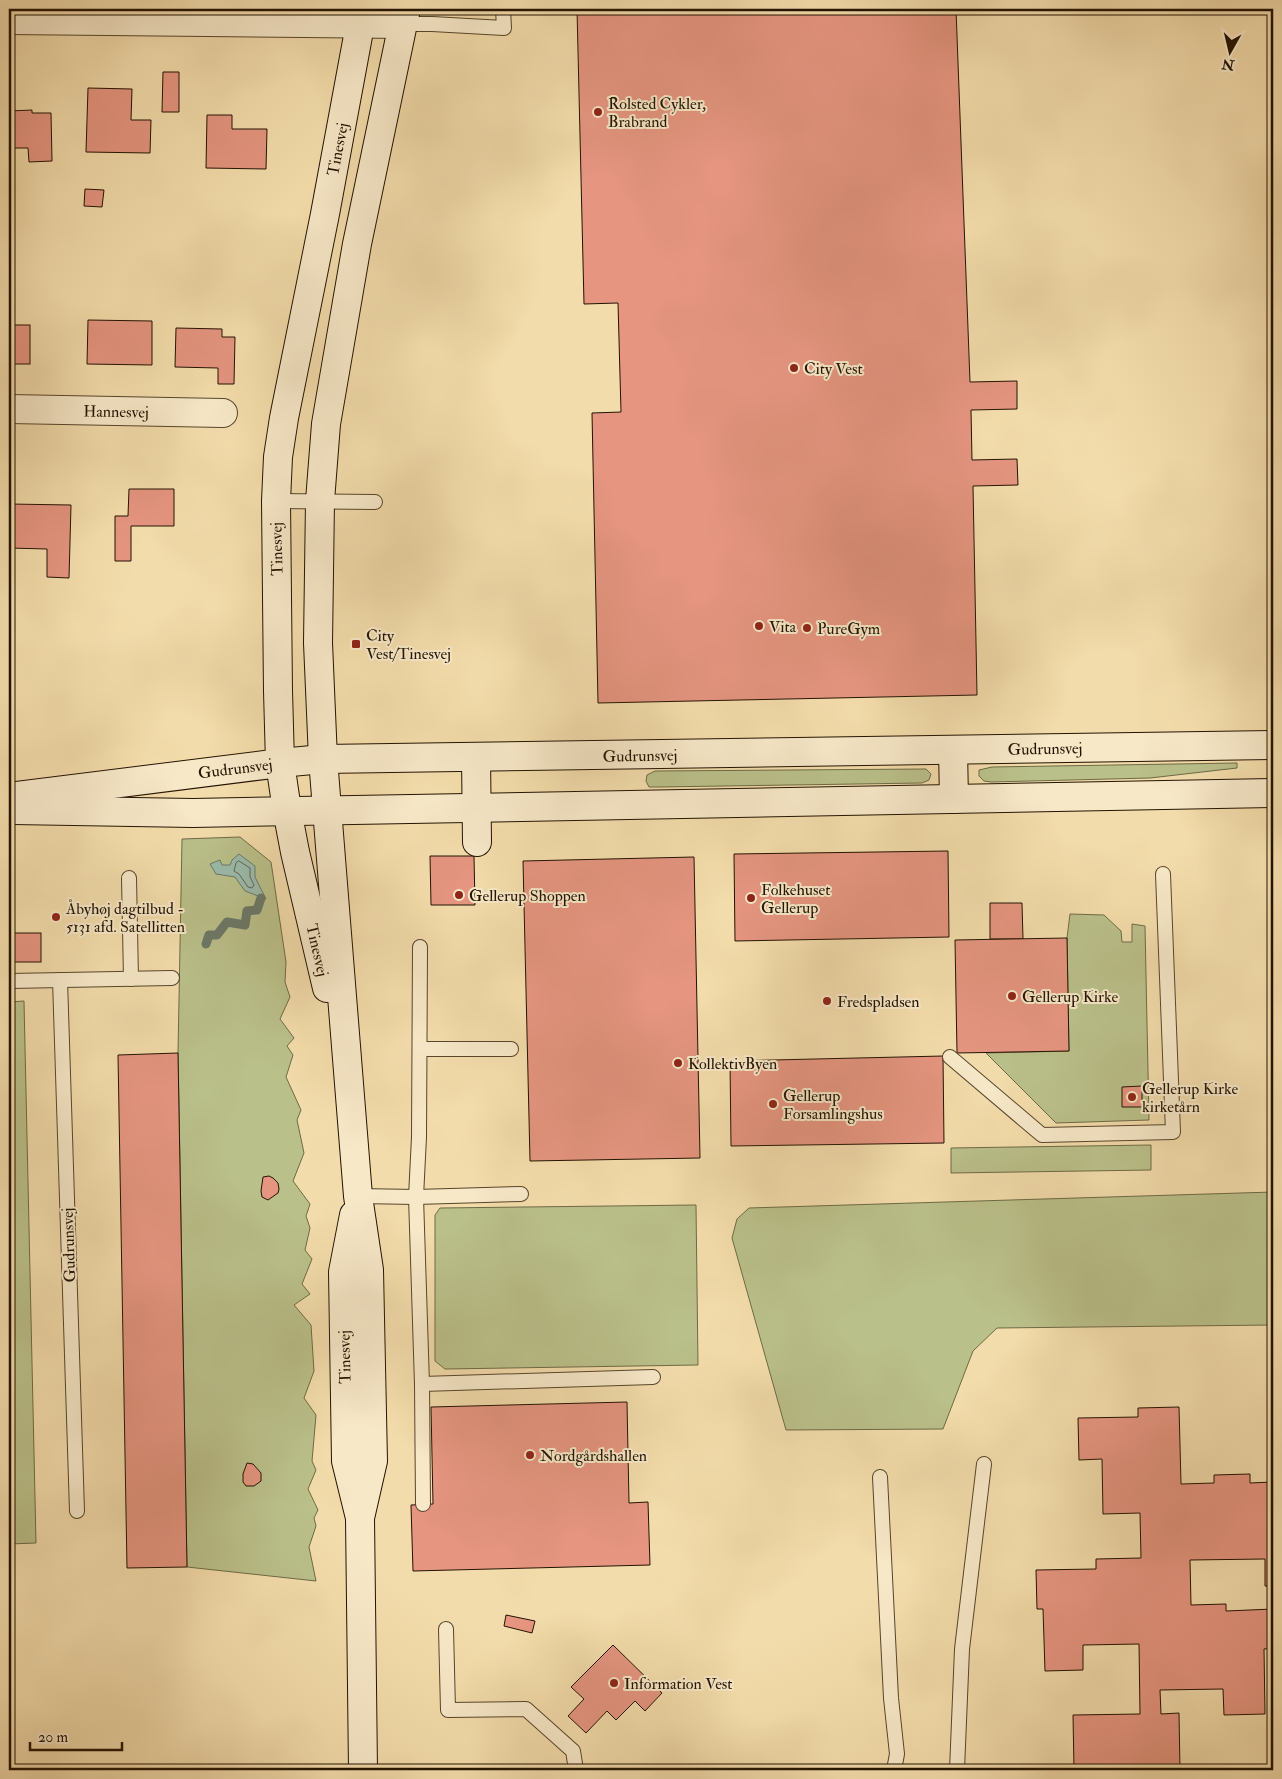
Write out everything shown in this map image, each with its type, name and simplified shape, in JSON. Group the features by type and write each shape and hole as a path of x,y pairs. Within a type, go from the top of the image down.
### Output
{"street":[{"name":"Tinesvej","path":"348,1074 287,810 280,763 276,501 278,457 284,418 361,16"},
{"path":"9,20 404,17"},
{"name":"Tinesvej","path":"363,1770 360,1518 346,1461 343,1272 358,1196 323,759 318,643 320,501 326,424 357,244 404,17"},
{"name":"Hannesvej","path":"9,409 223,414"},
{"name":"Gudrunsvej","path":"9,796 323,759 1273,744"},
{"path":"953,750 954,799"},
{"path":"476,757 477,842"},
{"path":"9,810 193,813 1273,793"}],"lane":[{"path":"404,17 432,24 504,28 503,9"},
{"path":"276,501 375,502"},
{"path":"950,1057 1042,1135 1173,1132 1163,874"},
{"path":"129,878 131,979"},
{"path":"420,947 419,1137 416,1197 422,1384 423,1504"},
{"path":"9,981 172,978"},
{"name":"Gudrunsvej","path":"60,980 77,1511"},
{"path":"420,1049 511,1048"},
{"path":"358,1196 416,1197 521,1194"},
{"path":"422,1384 653,1377"},
{"path":"957,1770 962,1649 984,1464"},
{"path":"880,1477 891,1698 897,1754 894,1770"},
{"path":"446,1629 448,1710 526,1708 573,1751 576,1770"}],"green space":[{"path":"1237,763 1237,768 1150,778 991,782 984,781 979,776 979,770 992,767"},
{"path":"926,769 931,774 929,780 922,783 649,787 646,781 647,775 655,771"},
{"path":"240,837 271,862 286,962 285,982 290,997 280,1019 294,1038 287,1046 293,1055 286,1077 301,1110 297,1120 304,1153 293,1181 310,1204 306,1216 310,1228 305,1250 312,1259 302,1284 310,1294 294,1305 311,1325 314,1371 304,1398 316,1415 312,1461 316,1470 308,1489 318,1510 314,1518 316,1526 309,1547 316,1581 187,1567 178,1053 182,839"},
{"path":"1070,914 1104,915 1121,931 1122,942 1132,942 1132,924 1145,926 1149,1120 1056,1123 986,1053 1069,1051 1067,938"},
{"path":"24,1001 36,1543 9,1544 9,1002"},
{"path":"1151,1145 1151,1170 951,1173 951,1148"},
{"path":"1273,1192 1273,1325 997,1328 973,1351 943,1429 786,1430 732,1238 737,1219 749,1208"},
{"path":"696,1205 698,1365 445,1369 435,1361 435,1215 440,1208"}],"water":[{"path":"239,854 255,866 255,877 266,899 245,891 235,877 216,874 210,864 220,860 222,865 230,865 232,860"}],"building":[{"name":"City Vest","path":"577,9 956,9 970,382 1017,381 1017,409 971,410 972,460 1017,459 1018,485 973,486 977,695 598,703 592,413 621,412 618,303 584,304"},
{"path":"163,72 179,72 179,112 162,112"},
{"path":"88,88 132,89 131,120 151,120 150,153 86,152"},
{"path":"32,110 32,113 51,113 52,161 29,162 28,148 9,148 9,111"},
{"path":"207,115 232,115 232,129 267,129 266,169 206,168"},
{"path":"85,189 104,190 102,207 84,206"},
{"path":"88,320 152,321 152,365 87,364"},
{"path":"9,325 30,325 30,364 9,364"},
{"path":"176,328 222,329 222,337 235,337 234,384 218,384 218,368 175,367"},
{"path":"129,489 174,489 174,526 131,526 131,561 115,561 115,516 128,516"},
{"path":"9,504 71,505 69,578 47,577 47,549 9,548"},
{"path":"948,851 949,937 735,941 734,854"},
{"path":"430,856 474,856 475,905 431,905"},
{"path":"694,857 700,1158 530,1161 523,861"},
{"path":"990,903 1022,903 1023,939 990,939"},
{"path":"9,933 41,933 41,962 9,962"},
{"name":"Gellerup Kirke","path":"1067,938 1069,1051 957,1053 955,940"},
{"path":"178,1053 187,1567 127,1568 118,1055"},
{"path":"943,1056 944,1143 731,1146 730,1061"},
{"name":"Gellerup Kirke kirketårn","path":"1142,1086 1142,1107 1122,1107 1122,1087"},
{"path":"269,1176 278,1183 279,1189 278,1193 268,1200 262,1197 261,1191 263,1177"},
{"name":"Nordgårdshallen","path":"627,1402 629,1503 648,1502 650,1565 413,1571 411,1505 433,1504 431,1407"},
{"path":"1179,1407 1181,1484 1214,1483 1214,1475 1250,1474 1250,1483 1273,1482 1273,1586 1265,1586 1265,1559 1190,1560 1191,1605 1226,1604 1226,1611 1273,1609 1273,1648 1264,1649 1265,1714 1224,1715 1223,1689 1160,1690 1161,1714 1179,1713 1180,1770 1074,1770 1073,1715 1140,1714 1139,1644 1083,1645 1083,1670 1045,1671 1043,1609 1037,1609 1036,1570 1096,1569 1096,1559 1141,1558 1140,1513 1103,1514 1102,1459 1079,1460 1078,1418 1138,1417 1138,1408"},
{"path":"247,1463 253,1464 261,1473 261,1481 254,1486 246,1486 243,1482 243,1474"},
{"path":"506,1615 535,1621 532,1633 504,1626"},
{"path":"613,1645 662,1693 645,1711 635,1701 616,1720 607,1711 586,1733 568,1716 584,1699 571,1687"}],"waterway":[{"path":"206,944 209,935 217,935 227,922 245,925 247,911 257,910 261,898"}],"place":[{"name":"Rolsted Cykler, Brabrand","path":"598,112"},
{"name":"City Vest","path":"794,368"},
{"name":"Vita","path":"759,626"},
{"name":"PureGym","path":"807,628"},
{"name":"City Vest/Tinesvej","path":"356,644"},
{"name":"Gellerup Shoppen","path":"459,895"},
{"name":"Folkehuset Gellerup","path":"751,898"},
{"name":"Åbyhøj dagtilbud - 5131 afd. Satellitten","path":"56,917"},
{"name":"Gellerup Kirke","path":"1012,996"},
{"name":"Fredspladsen","path":"827,1001"},
{"name":"KollektivByen","path":"678,1063"},
{"name":"Gellerup Kirke kirketårn","path":"1132,1097"},
{"name":"Gellerup Forsamlingshus","path":"773,1104"},
{"name":"Nordgårdshallen","path":"530,1455"},
{"name":"Information Vest","path":"614,1683"}]}
